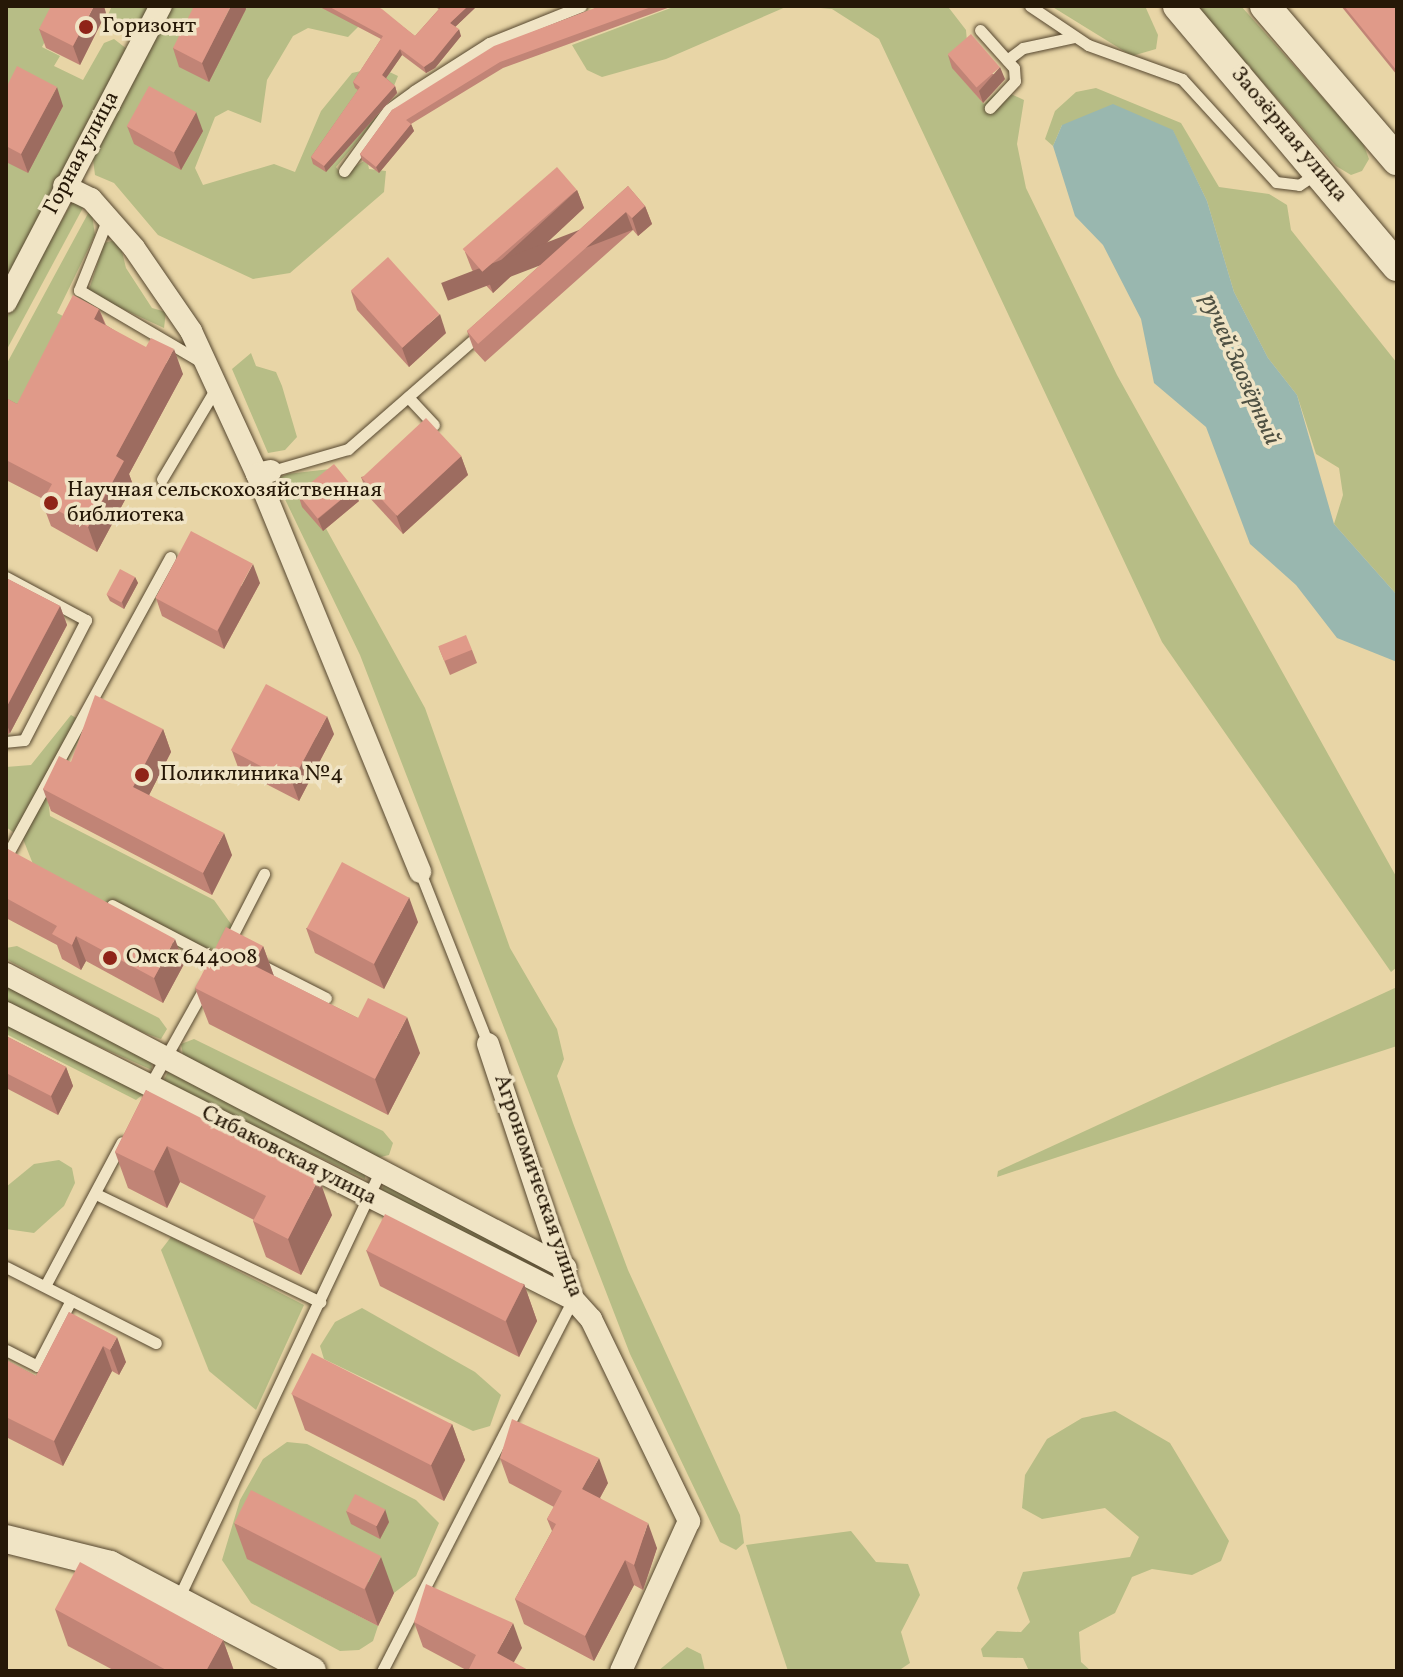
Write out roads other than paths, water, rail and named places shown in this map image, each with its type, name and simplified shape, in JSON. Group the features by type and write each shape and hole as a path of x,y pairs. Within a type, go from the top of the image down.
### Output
{"main road":[{"name":"Заозёрная улица","path":"1178,6 1321,170 1397,266"},
{"path":"1265,6 1397,159"}],"street":[{"name":"Горная улица","path":"6,302 64,186 161,6"},
{"path":"64,186 108,218 191,331 216,388 264,472 420,872"},
{"name":"Сибаковская улица","path":"6,974 566,1268"},
{"name":"Сибаковская улица","path":"6,1013 147,1091 573,1299"},
{"name":"Агрономическая улица","path":"488,1044 566,1268 573,1299 591,1319 689,1521 621,1671"},
{"path":"8,1543 85,1556 179,1597 312,1671"}],"lane":[{"path":"344,171 388,110 414,91 489,43 581,6"},
{"path":"1030,6 1074,37 1126,64 1182,79 1276,182 1299,185 1321,170"},
{"path":"980,30 1007,60 1015,81 990,108"},
{"path":"1007,60 1023,48 1074,37"},
{"path":"108,218 79,290 205,364"},
{"path":"264,472 348,449 492,323"},
{"path":"162,479 216,388"},
{"path":"408,397 434,425"},
{"path":"23,859 7,854 170,557"},
{"path":"6,577 86,620 24,740 6,742"},
{"path":"420,872 488,1044"},
{"path":"147,1091 264,874"},
{"path":"93,895 219,961"},
{"path":"227,947 326,998"},
{"path":"45,1286 130,1125"},
{"path":"179,1597 381,1169"},
{"path":"96,1194 320,1302"},
{"path":"6,1267 156,1343"},
{"path":"382,1671 573,1299"},
{"path":"6,1350 37,1366 71,1300"}],"water":[{"name":"ручей Заозёрный","path":"1113,104 1173,130 1207,201 1234,292 1268,358 1297,395 1334,524 1397,595 1397,662 1337,638 1296,585 1250,544 1206,427 1154,383 1141,319 1103,245 1075,216 1053,146 1062,125"}],"place":[{"name":"Горизонт","path":"86,27"},
{"name":"Научная сельскохозяйственная библиотека","path":"51,503"},
{"name":"Поликлиника №4","path":"142,775"},
{"name":"Омск 644008","path":"110,958"}]}
